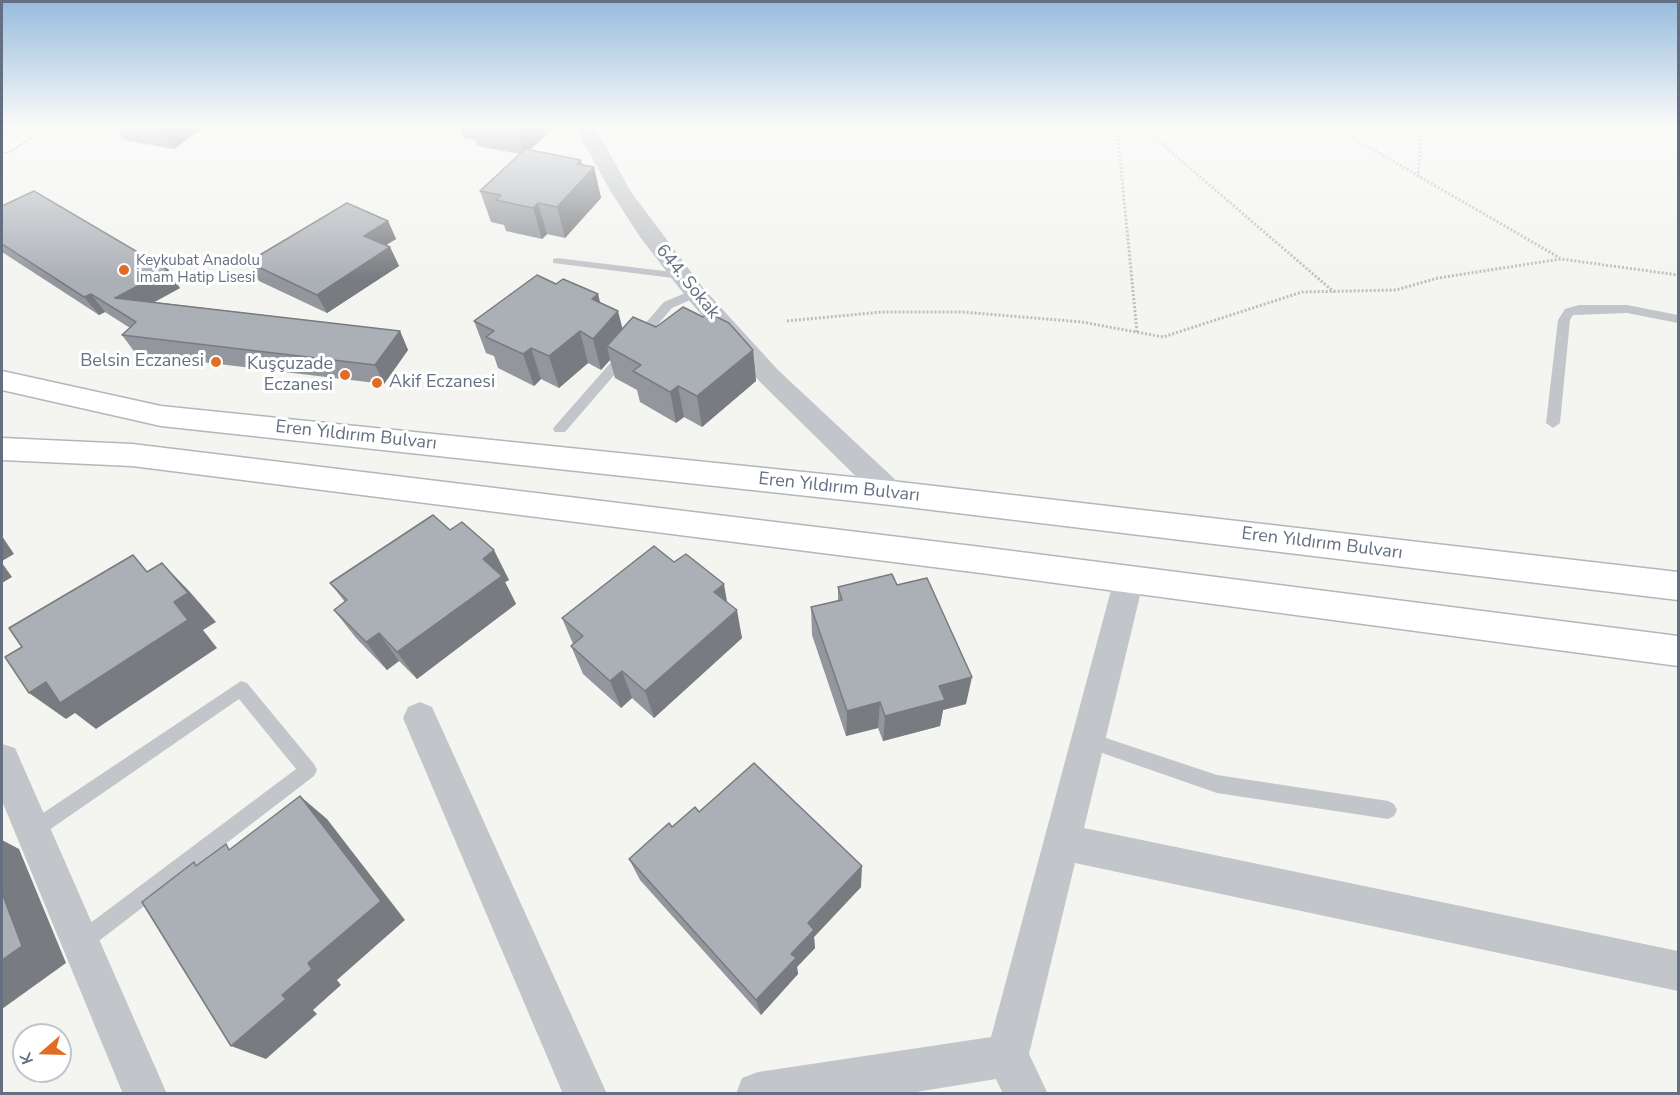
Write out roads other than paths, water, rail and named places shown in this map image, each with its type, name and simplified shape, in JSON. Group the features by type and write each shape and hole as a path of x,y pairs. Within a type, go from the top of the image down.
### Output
{"main road":[{"name":"Eren Yıldırım Bulvarı","path":"2,381 161,416 891,493 1678,586"},
{"path":"2,449 132,455 1129,579 1678,651"}],"street":[{"name":"644. Sokak","path":"613,178 688,284 769,376 891,493"},
{"path":"1026,1094 1007,1056 1129,579"},
{"path":"420,718 585,1094"},
{"path":"2,760 145,1094"},
{"path":"1062,842 1678,971"},
{"path":"758,1094 1007,1056"}],"lane":[{"path":"557,261 688,284"},
{"path":"560,429 688,284"},
{"path":"1553,423 1564,320 1569,312 1579,309 1627,309 1678,319"},
{"path":"32,831 241,688 308,770 80,943"},
{"path":"1088,740 1217,784 1388,810"}],"place":[{"name":"Keykubat Anadolu İmam Hatip Lisesi","path":"124,270"},
{"name":"Belsin Eczanesi","path":"216,362"},
{"name":"Kuşçuzade Eczanesi","path":"345,375"},
{"name":"Akif Eczanesi","path":"377,383"}]}
